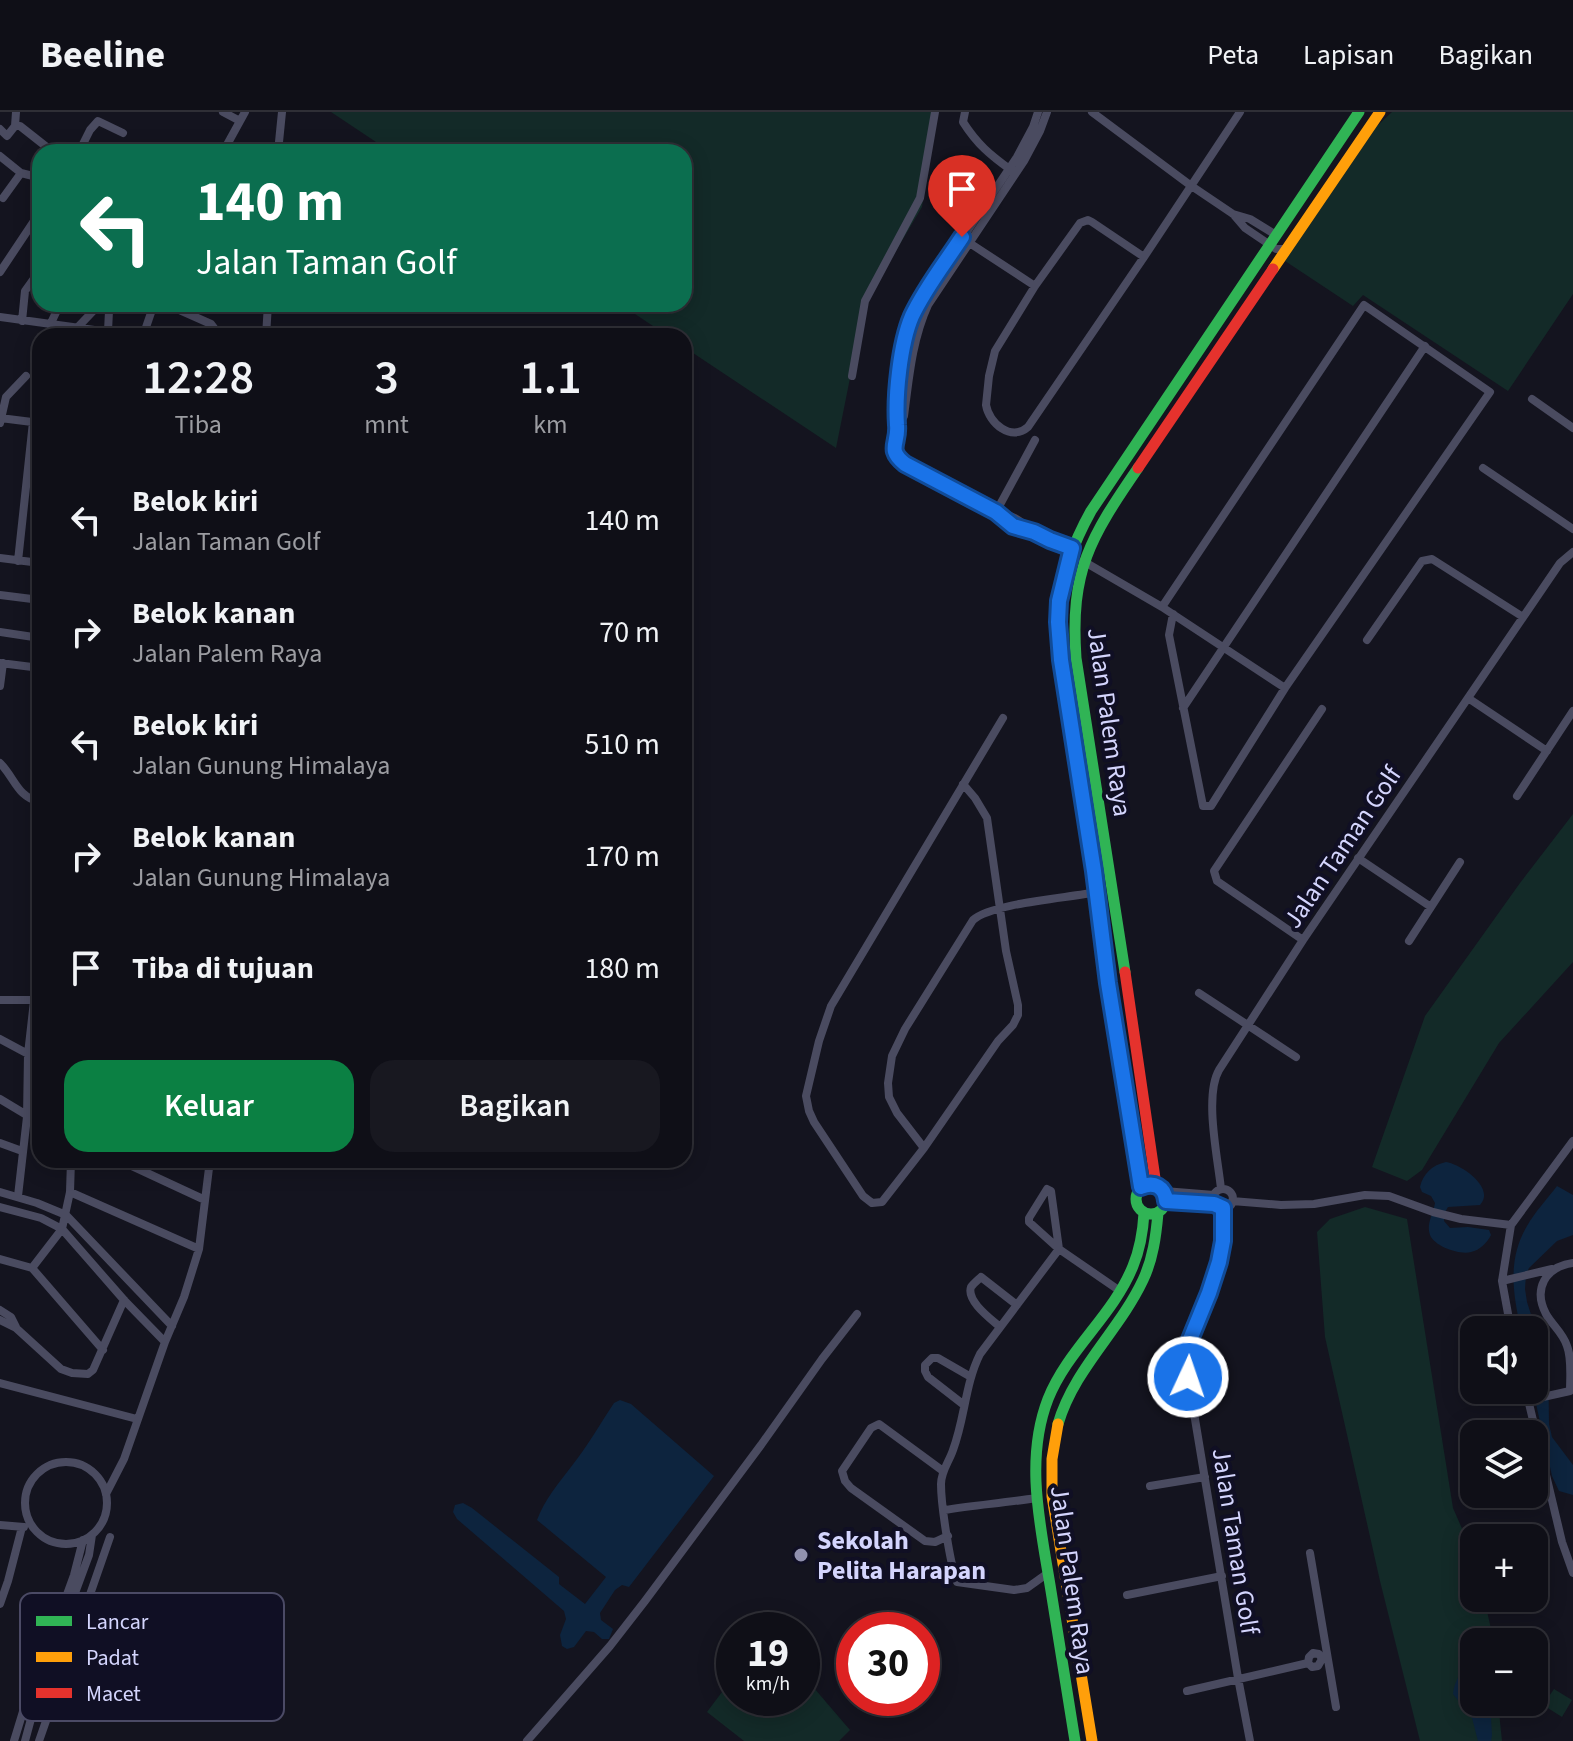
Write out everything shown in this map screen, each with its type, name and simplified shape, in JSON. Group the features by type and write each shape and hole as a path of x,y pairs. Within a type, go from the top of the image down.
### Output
{"street":[{"path":"0,129 7,136 15,126 16,112"},
{"path":"83,144 95,123 101,121 106,112"},
{"path":"223,112 243,116 227,144"},
{"path":"279,144 282,112"},
{"path":"852,376 865,301 920,198 935,112"},
{"path":"965,112 963,122 972,136 982,148 1012,170"},
{"path":"1012,170 1038,112"},
{"path":"1047,112 1040,131 966,240 928,305 919,325 904,416 898,427 894,448 905,464 996,512 1017,517 1034,532 1072,548"},
{"path":"1092,112 1233,214 1245,228 1272,239 1276,249 1285,249"},
{"path":"1144,257 1092,222 1080,223 1035,286 995,351 989,376 987,412 994,422 1015,433 1028,427 1144,257 1240,112"},
{"name":"Jalan Palem Raya","path":"1141,1187 1061,660 1059,601 1072,548 1091,511 1359,112"},
{"name":"Jalan Palem Raya","path":"1162,1192 1076,658 1074,602 1083,561 1104,517 1380,112"},
{"path":"101,121 123,133"},
{"path":"15,126 20,126 43,144"},
{"path":"0,156 21,173 32,176"},
{"path":"3,198 21,173"},
{"path":"0,272 32,224"},
{"path":"966,240 1035,286"},
{"path":"1258,260 1268,260 1271,269"},
{"path":"22,321 25,291 32,281"},
{"path":"1162,607 1364,305 1488,389 1489,396 1285,688 1211,806 1203,806 1183,708 1169,635 1173,614"},
{"path":"50,325 56,312"},
{"path":"0,317 77,328 92,312"},
{"path":"184,312 214,328"},
{"path":"1183,708 1425,346"},
{"path":"26,376 6,397 0,420 32,422"},
{"path":"1532,399 1573,428"},
{"path":"996,512 1035,440"},
{"path":"18,561 32,453"},
{"path":"1483,468 1573,529"},
{"name":"Jalan Taman Golf","path":"1250,1741 1188,1377 1189,1342 1219,1262 1223,1241 1213,1082 1358,858 1560,563 1573,552"},
{"path":"0,558 32,562"},
{"path":"1367,640 1422,561 1427,559 1432,559 1523,617"},
{"path":"1083,561 1162,607 1285,688"},
{"path":"0,595 32,599"},
{"path":"0,632 32,637"},
{"path":"0,686 1,663 32,667"},
{"path":"1468,698 1547,751"},
{"path":"1303,940 1217,881 1214,871 1322,709"},
{"path":"1517,796 1573,711"},
{"path":"963,784 987,818 1018,1015 924,1148 878,1204 863,1196 809,1111 806,1096 819,1041 831,1006 963,784 1003,718"},
{"path":"0,763 25,797 32,799"},
{"path":"1358,858 1431,907"},
{"path":"1409,941 1460,862"},
{"path":"924,1148 897,1113 889,1097 892,1056 905,1029 973,920 1000,908 1097,892"},
{"path":"1199,993 1296,1057"},
{"path":"0,1000 32,1000"},
{"path":"18,1196 32,1030"},
{"path":"0,1039 28,1054"},
{"path":"0,1099 32,1119"},
{"path":"1510,1316 1506,1281 1511,1225 1573,1141"},
{"path":"0,1143 22,1151"},
{"path":"32,1268 62,1229 70,1192 71,1168"},
{"path":"136,1168 205,1200"},
{"path":"106,1494 124,1459 189,1284 199,1249 209,1168"},
{"path":"1162,1192 1165,1206 1158,1213 1144,1213 1137,1206 1136,1196 1141,1187 1151,1184 1162,1192 1218,1199 1229,1206 1232,1201 1230,1192 1218,1199"},
{"path":"1048,1573 1027,1588 1014,1590 961,1584 956,1579 948,1536 941,1485 943,1471 954,1449 971,1377 980,1354 1059,1249 1051,1191 1047,1189 1029,1222 1059,1249 1120,1291"},
{"path":"0,1192 66,1215 172,1326"},
{"path":"70,1192 199,1249"},
{"path":"1232,1201 1314,1204 1365,1195 1389,1196 1461,1219 1511,1225"},
{"path":"0,1207 41,1218 62,1229 165,1342"},
{"name":"Jalan Palem Raya","path":"1075,1741 1036,1496 1038,1438 1044,1412 1066,1366 1129,1277 1140,1247 1144,1213"},
{"name":"Jalan Palem Raya","path":"1092,1741 1052,1496 1053,1443 1068,1397 1084,1367 1127,1309 1142,1283 1156,1236 1158,1213"},
{"path":"0,1259 32,1268 103,1350"},
{"path":"1506,1281 1573,1263"},
{"path":"1546,1316 1540,1298 1546,1276 1558,1267"},
{"path":"1000,1327 976,1304 972,1287 981,1277 1017,1305"},
{"path":"0,1320 16,1328 61,1369 87,1374 103,1350 124,1300"},
{"path":"0,1310 11,1317 16,1328"},
{"path":"527,1741 645,1601 857,1314"},
{"path":"1548,1318 1568,1347 1570,1391 1548,1396"},
{"path":"964,1405 928,1377 925,1365 932,1358 938,1358 971,1377"},
{"path":"0,1383 137,1419"},
{"path":"1531,1404 1562,1542 1573,1573"},
{"path":"943,1471 879,1424 871,1428 842,1471 851,1488 925,1541 935,1542 948,1536"},
{"path":"93,1471 106,1494 107,1507 103,1520 92,1535 66,1544 42,1536 27,1515 25,1502 27,1489 43,1469 55,1463 68,1462 93,1471 115,1473"},
{"path":"1150,1486 1205,1477"},
{"path":"945,1510 1036,1496"},
{"path":"0,1525 33,1527"},
{"path":"0,1604 4,1580 22,1527"},
{"path":"75,1593 89,1555 92,1535"},
{"path":"91,1593 110,1537"},
{"path":"68,1593 83,1540"},
{"path":"1310,1553 1324,1658 1336,1707"},
{"path":"1127,1595 1222,1576"},
{"path":"1187,1691 1308,1663 1312,1667 1318,1666 1324,1658"},
{"path":"14,1741 23,1721"},
{"path":"25,1741 27,1721"},
{"path":"39,1741 46,1721"}],"green space":[{"path":"331,112 937,112 922,207 865,303 836,448 692,352 692,328 656,328 632,312 692,312 692,144 379,144"},
{"path":"1392,112 1573,112 1573,294 1508,391 1363,295 1353,306 1285,261 1377,126"},
{"path":"1573,814 1573,962 1499,1043 1422,1170 1407,1181 1372,1167 1425,1016"},
{"path":"1365,1207 1407,1219 1453,1508 1460,1524 1460,1612 1487,1612 1491,1628 1460,1628 1460,1716 1499,1716 1502,1741 1420,1741 1325,1337 1317,1232 1330,1219"},
{"path":"1554,1689 1572,1700 1562,1717 1548,1708 1548,1698"},
{"path":"820,1695 850,1730 839,1741 744,1741 707,1712 716,1700 716,1716 820,1716"}],"water":[{"path":"1446,1162 1468,1172 1484,1191 1480,1205 1448,1207 1444,1214 1444,1221 1450,1228 1489,1230 1491,1235 1487,1241 1471,1252 1448,1249 1430,1235 1429,1223 1435,1203 1420,1187 1429,1171"},
{"path":"1557,1186 1573,1195 1573,1235 1557,1241 1529,1268 1525,1289 1532,1316 1518,1316 1514,1264 1521,1239"},
{"path":"1548,1350 1549,1424 1552,1437 1573,1465 1573,1495 1559,1491 1552,1476 1548,1458 1548,1420 1540,1420 1536,1404 1548,1404"},
{"path":"620,1400 631,1404 714,1476 629,1587 622,1585 615,1590 600,1613 601,1620 613,1629 609,1639 586,1631 574,1647 567,1649 562,1646 560,1635 566,1619 564,1611 457,1519 453,1512 455,1505 463,1503 472,1508 559,1577 559,1584 585,1604 606,1577 537,1520 552,1492 614,1403"},
{"path":"1460,1675 1460,1703 1453,1694"},
{"path":"1470,1716 1491,1716 1491,1741 1478,1741"}],"traffic: fast":[{"path":"1093,867 1059,645 1059,604 1070,556 1091,511 1359,112"},
{"path":"1125,972 1076,658 1075,627 1076,601 1087,556 1107,515 1138,468"},
{"path":"1151,1184 1162,1188 1166,1199 1162,1210 1151,1214 1140,1210 1136,1199 1140,1188 1151,1184"},
{"path":"1075,1741 1039,1519 1037,1446 1048,1399 1057,1381 1114,1301 1133,1266 1141,1240 1144,1213"},
{"path":"1058,1424 1075,1385 1143,1280 1154,1247 1158,1213"}],"traffic: slow":[{"path":"1273,269 1380,112"},
{"path":"1093,867 1141,1187"},
{"path":"1058,1424 1052,1459 1052,1496 1092,1741"}],"traffic: jam":[{"path":"1138,468 1273,269"},
{"path":"1125,972 1156,1185"}],"place":[{"name":"Sekolah Pelita Harapan","path":"801,1555"}],"route":[{"path":"962,237 919,303 908,329 898,387 895,414 898,427 894,448 905,464 996,512 1013,526 1072,548 1059,601 1061,660 1141,1187 1156,1185 1164,1191 1166,1201 1214,1204 1223,1208 1223,1241 1219,1262 1189,1342 1188,1377"}]}
